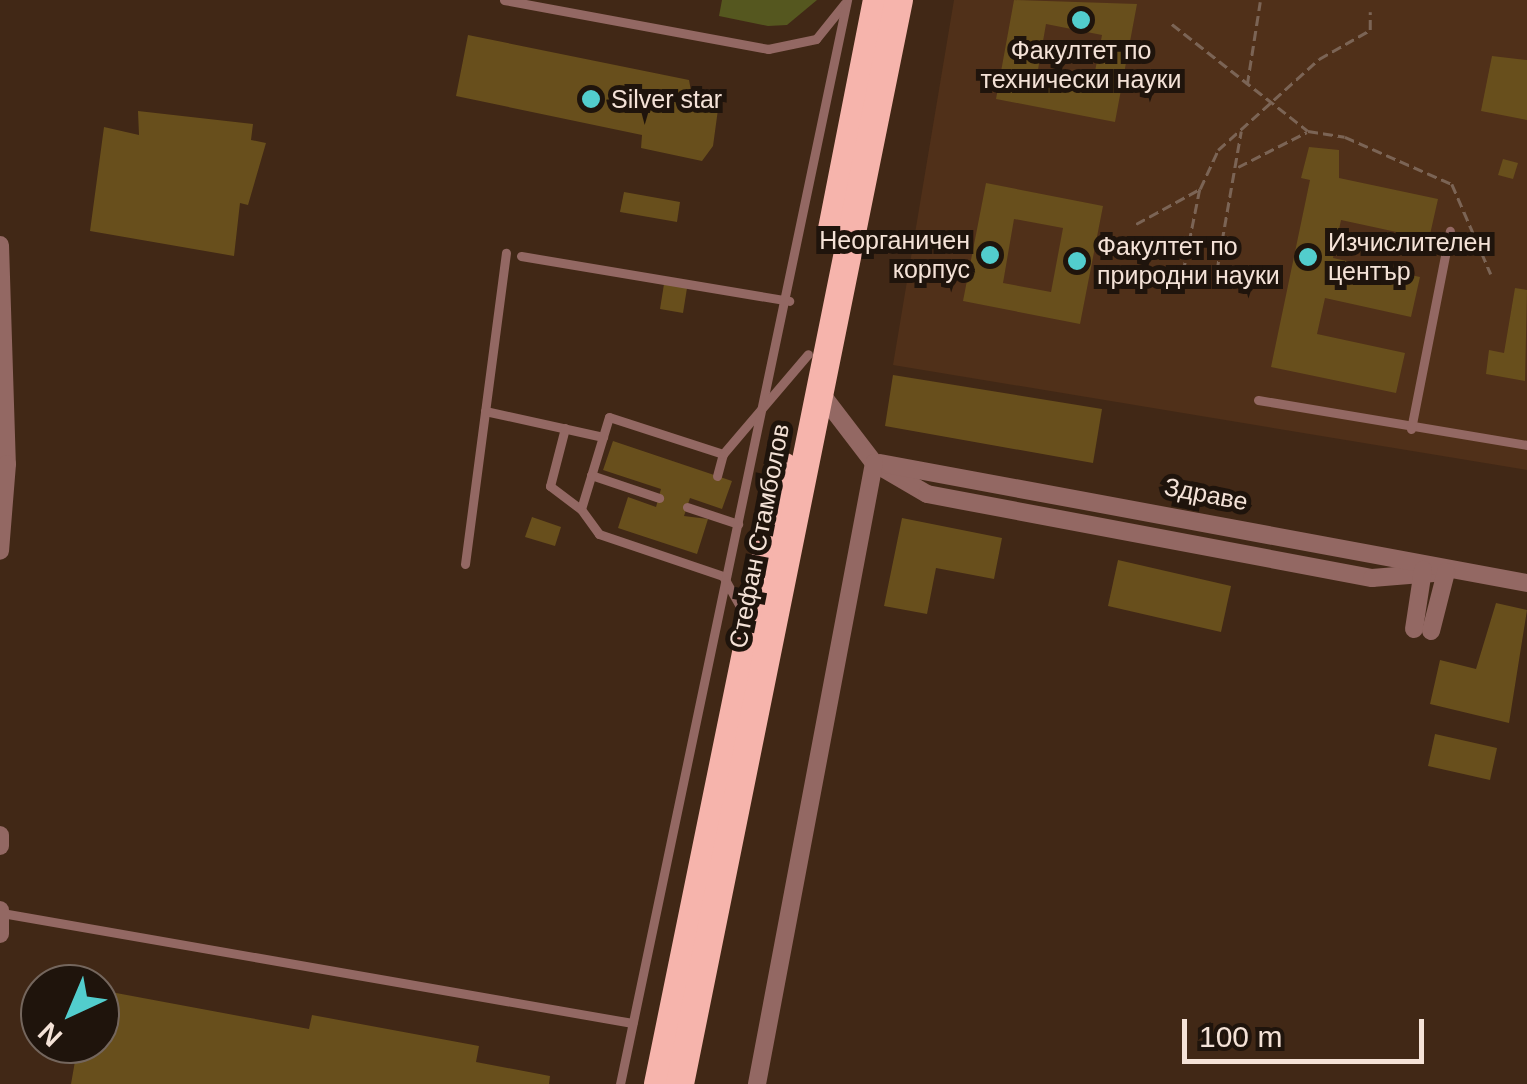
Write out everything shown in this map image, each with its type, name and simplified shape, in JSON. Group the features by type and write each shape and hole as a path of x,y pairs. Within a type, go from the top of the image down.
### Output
{"highway":[{"name":"Стефан Стамболов","path":"658,1084 877,0"},
{"name":"Стефан Стамболов","path":"680,1084 900,0"}],"street":[{"path":"0,245 8,464 0,551"},
{"path":"818,390 874,463 928,494 1372,578 1423,571 1527,583"},
{"path":"757,1084 874,463"},
{"name":"Здраве","path":"874,463 923,464 1423,571"},
{"path":"1423,571 1422,630 1446,572"},
{"path":"0,835 0,846"},
{"path":"0,934 1,912"}],"lane":[{"path":"504,0 689,35 791,47 816,39 847,0"},
{"path":"620,1084 723,576 790,300 847,0"},
{"path":"1411,429 1450,231"},
{"path":"465,564 506,253"},
{"path":"521,256 790,300"},
{"path":"716,476 723,454 770,392 808,354"},
{"path":"1258,400 1411,429 1527,445"},
{"path":"485,411 603,438"},
{"path":"580,509 609,417 723,454"},
{"path":"565,428 550,486 580,509 599,534 723,576 750,624"},
{"path":"591,475 659,498"},
{"path":"687,507 706,509 738,524"},
{"path":"1,912 632,1023"}],"path":[{"path":"1247,85 1260,2"},
{"path":"1182,279 1200,189 1218,150 1319,59 1370,30 1370,12"},
{"path":"1172,24 1308,131 1345,137 1452,184 1491,274"},
{"path":"1214,286 1242,130"},
{"path":"1235,168 1308,131"},
{"path":"1136,224 1200,189"}],"shaded area":[{"path":"722,0 817,0 787,25 768,26 719,16"},
{"path":"954,0 1527,0 1527,470 893,365"}],"building":[{"path":"1014,0 1137,4 1115,122 996,99","holes":["1046,24 1102,35 1091,92 1036,81"]},
{"name":"Silver star","path":"468,35 689,80 691,91 719,102 713,146 702,161 641,148 642,135 456,96"},
{"path":"1492,56 1527,60 1527,120 1481,111"},
{"path":"138,111 253,124 251,140 266,143 248,205 240,203 234,256 90,231 104,127 139,135"},
{"path":"1309,147 1339,150 1339,178 1438,199 1429,239 1341,220 1333,258 1420,277 1411,317 1325,298 1317,334 1405,353 1396,393 1271,367 1310,180 1301,178"},
{"path":"1503,159 1518,163 1513,179 1498,175"},
{"name":"Неорганичен корпус","path":"986,183 1103,206 1080,324 963,301","holes":["1014,219 1063,228 1051,292 1003,283"]},
{"path":"624,192 680,202 677,222 620,212"},
{"path":"664,284 687,288 683,313 660,309"},
{"path":"1515,288 1527,290 1525,381 1486,374 1489,350 1504,353"},
{"path":"893,375 1102,409 1093,463 885,426"},
{"path":"613,441 732,481 722,509 690,498 684,516 708,519 697,554 618,528 628,497 656,507 661,489 603,470"},
{"path":"532,517 561,527 555,546 525,537"},
{"path":"902,518 1002,538 994,579 936,568 927,614 884,606"},
{"path":"1118,560 1231,586 1221,632 1108,606"},
{"path":"1496,603 1527,610 1509,723 1430,704 1440,660 1476,669"},
{"path":"1435,734 1497,748 1490,780 1428,766"},
{"path":"120,994 309,1029 312,1015 479,1046 476,1062 550,1076 549,1084 71,1084 74,1064 120,1064"}],"place":[{"name":"Факултет по технически науки","path":"1081,20"},
{"name":"Silver star","path":"591,99"},
{"name":"Неорганичен корпус","path":"990,255"},
{"name":"Изчислителен център","path":"1308,257"},
{"name":"Факултет по природни науки","path":"1077,261"}]}
